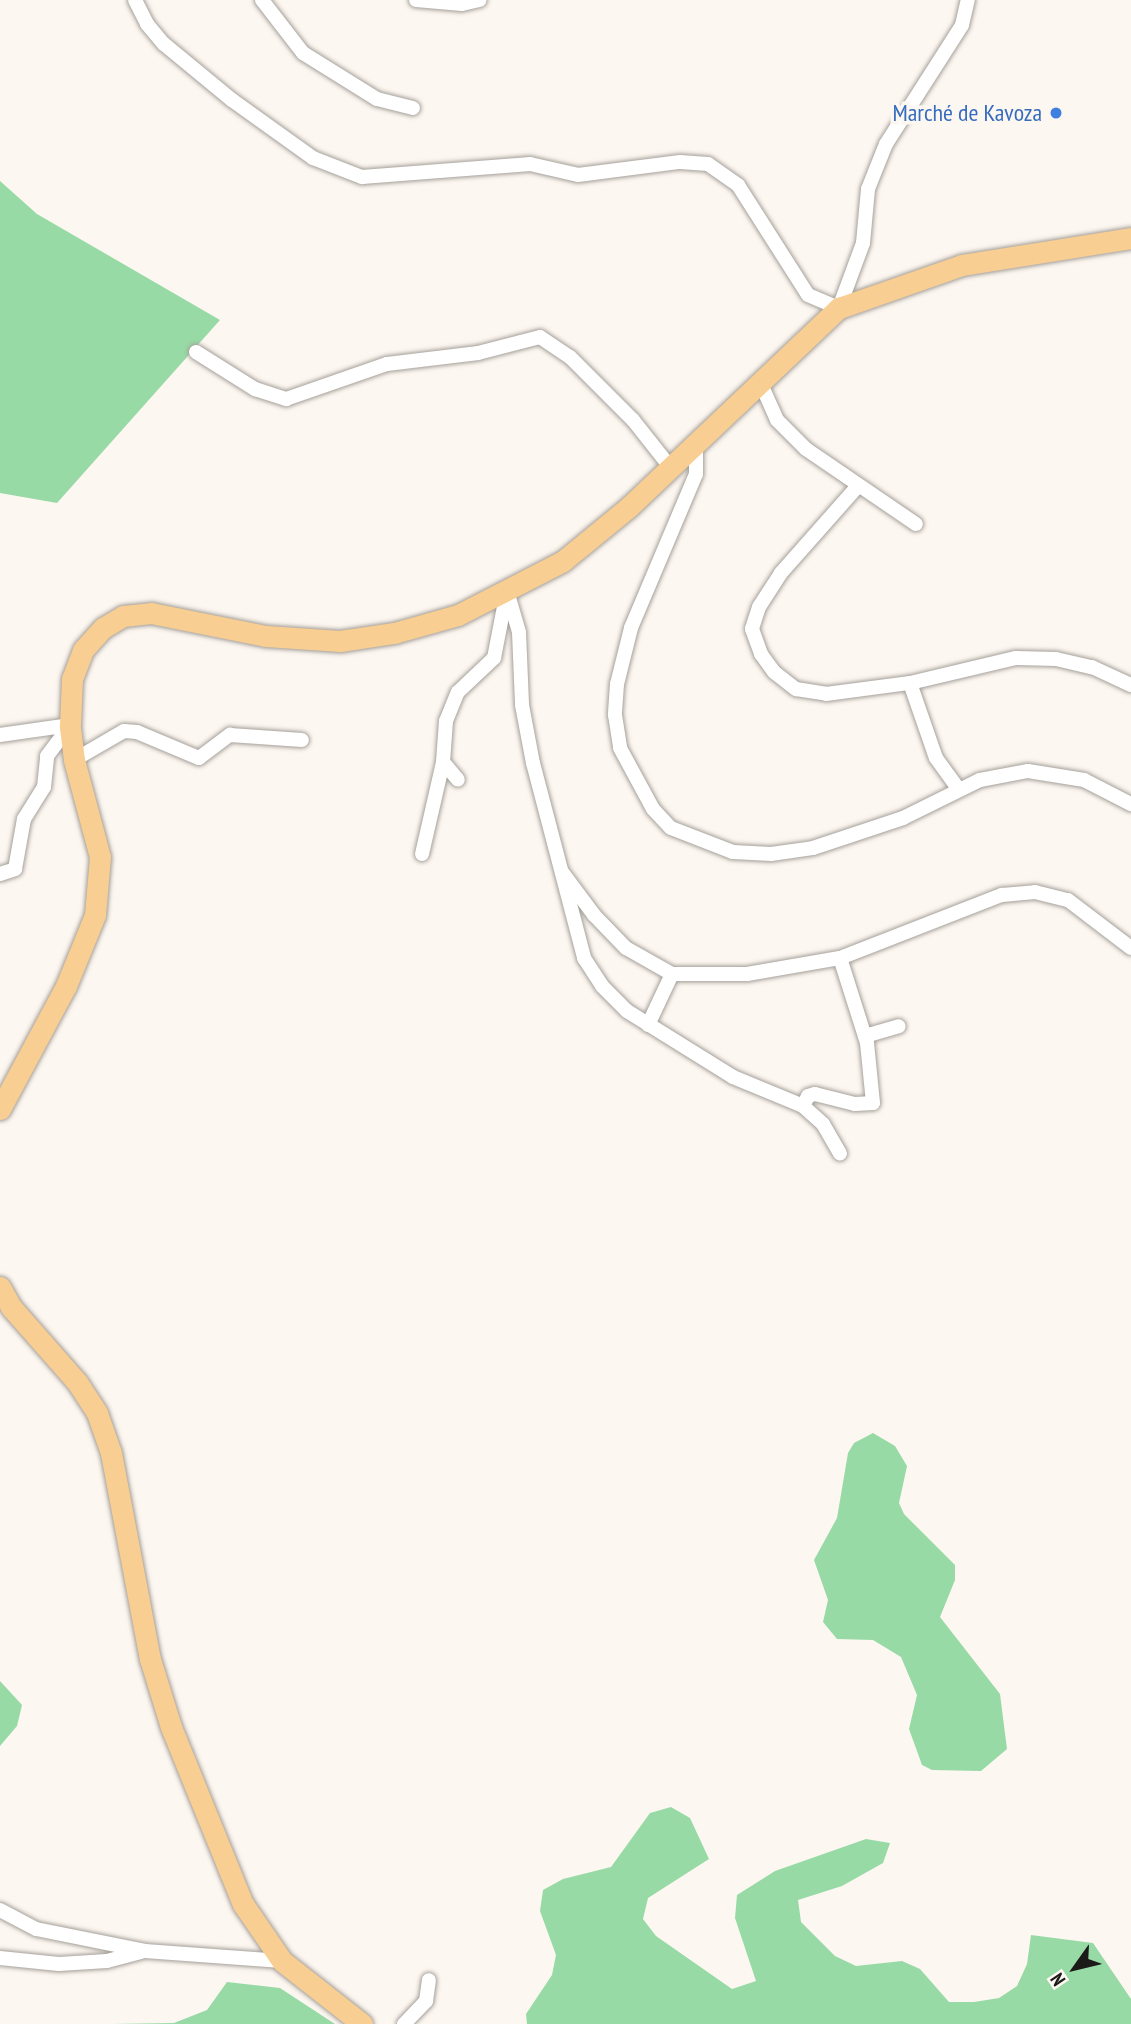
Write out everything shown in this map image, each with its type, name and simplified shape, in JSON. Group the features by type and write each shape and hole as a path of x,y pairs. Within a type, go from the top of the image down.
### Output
{"highway":[{"path":"0,1109 66,986 95,915 100,857 74,760 70,725 72,679 83,650 103,628 123,616 151,613 266,636 340,641 394,633 458,615 563,561 671,468 839,308 962,265 1131,238"},
{"path":"0,1287 97,1413 111,1453 135,1596 171,1727 243,1904 282,1961 362,2024"}],"street":[{"path":"135,0 147,24 164,44 232,100 313,158 362,177 530,164 578,174 680,162 708,164 738,185 808,295 839,308 863,243 868,189 886,144 962,25 968,0"},
{"path":"262,0 303,53 377,99 412,108"},
{"path":"416,0 462,4 480,0"},
{"path":"196,352 255,389 286,399 387,364 478,353 540,337 570,358 633,420 671,468"},
{"path":"761,384 776,420 857,487 916,524"},
{"path":"696,445 696,474 631,628 617,684 615,715 621,748 653,809 671,828 690,839 733,852 771,854 855,836 959,790 1001,775 1059,773 1131,804"},
{"path":"857,487 781,573 759,607 752,629 774,673 796,689 826,694 910,683 1016,658 1056,659 1092,667 1131,685"},
{"path":"422,854 443,762 446,721 458,692 494,658 507,591"},
{"path":"507,591 519,632 522,705 556,863 584,958 602,986 648,1024 733,1077 803,1106 823,1124 840,1153"},
{"path":"910,683 936,758 959,790"},
{"path":"0,735 70,725"},
{"path":"0,874 15,869 24,819 44,787 47,756 70,725"},
{"path":"74,760 124,731 137,732 199,758 230,735 302,740"},
{"path":"443,762 458,780"},
{"path":"556,863 594,915 626,948 672,974 747,974 840,958 1002,895 1035,892 1068,900 1131,948"},
{"path":"803,1106 808,1096 816,1094 855,1104 873,1103 875,1090 865,1036 840,958"},
{"path":"648,1024 672,974"},
{"path":"865,1036 900,1026"},
{"path":"0,1910 36,1929 145,1951 282,1961"},
{"path":"0,1958 59,1964 107,1961 145,1951"},
{"path":"404,2024 426,2001 429,1980"}],"green space":[{"path":"0,181 37,214 220,320 57,503 0,493"},
{"path":"873,1433 895,1446 907,1466 899,1503 904,1514 955,1565 955,1580 940,1617 1000,1694 1007,1749 981,1771 932,1770 922,1765 909,1729 917,1695 901,1657 873,1640 837,1639 823,1622 828,1600 814,1560 837,1518 848,1453 854,1443"},
{"path":"0,1681 22,1705 17,1726 0,1746"},
{"path":"671,1807 690,1818 709,1859 648,1898 643,1919 656,1936 732,1989 756,1981 735,1918 737,1895 775,1871 866,1839 890,1843 883,1863 842,1886 798,1900 801,1922 835,1956 856,1966 902,1961 920,1969 949,2002 974,2002 999,1998 1017,1986 1027,1964 1031,1935 1093,1943 1131,1999 1131,2024 527,2024 526,2014 552,1975 556,1955 540,1911 543,1890 563,1879 611,1867 650,1813"},
{"path":"227,1982 280,1988 335,2024 112,2024 174,2023 207,2010"}],"place":[{"name":"Marché de Kavoza","path":"1056,113"}]}
